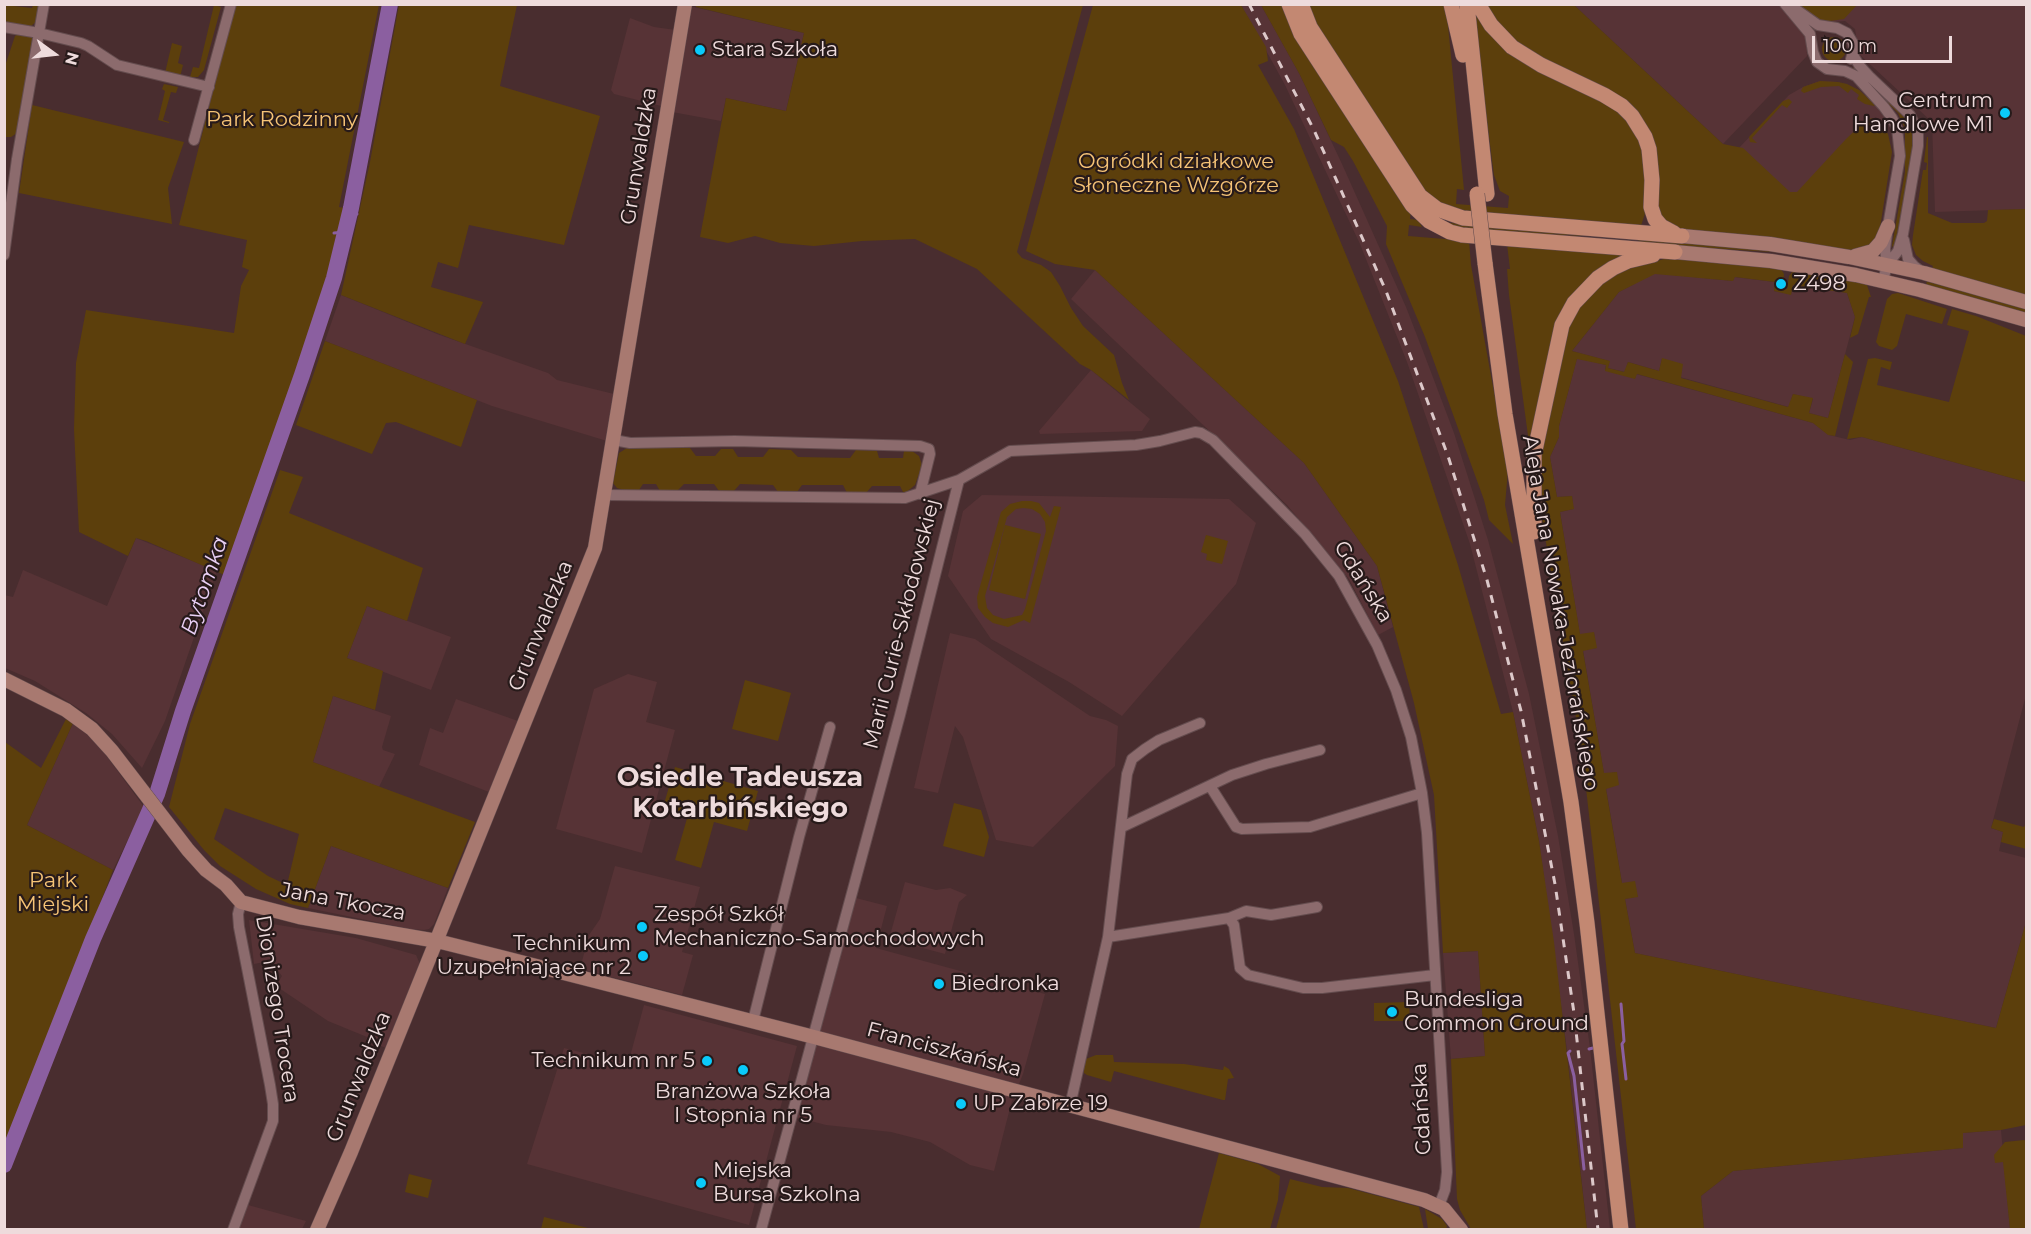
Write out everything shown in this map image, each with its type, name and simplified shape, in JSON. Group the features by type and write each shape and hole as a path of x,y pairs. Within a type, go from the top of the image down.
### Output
{"main road":[{"path":"1289,4 1300,34 1413,205 1429,221 1450,232 1462,235 1675,252"},
{"path":"1301,4 1310,27 1420,196 1437,209 1463,218 1682,236"},
{"path":"1452,4 1462,55"},
{"name":"Aleja Jana Nowaka-Jeziorańskiego","path":"1457,4 1482,194 1510,445 1571,802 1587,923 1621,1230"},
{"name":"Aleja Jana Nowaka-Jeziorańskiego","path":"1467,4 1482,194"},
{"path":"1478,4 1491,25 1512,47 1541,65 1622,106 1632,116 1645,137 1649,149 1652,180 1651,207 1647,223 1625,242 1611,248"},
{"path":"1651,207 1655,219 1661,226 1682,236"},
{"path":"1534,532 1534,454 1559,335 1568,314 1581,294 1613,268 1651,255 1675,252"},
{"name":"Aleja Jana Nowaka-Jeziorańskiego","path":"1490,263 1580,801 1596,921 1630,1230"}],"street":[{"path":"4,255 44,4"},
{"path":"194,140 231,4"},
{"name":"Grunwaldzka","path":"317,1230 351,1152 587,570 598,534 685,4"},
{"path":"1675,252 1798,258 1874,270 1887,265 1898,251 1918,146 1918,132 1910,115 1859,65 1854,54 1854,43 1847,33 1812,22 1787,4"},
{"path":"1787,4 1810,34 1814,57 1821,66 1856,76 1884,107 1897,128 1900,156 1888,226 1885,249 1887,265 1883,281"},
{"path":"4,27 88,45 117,65 209,87"},
{"path":"1812,47 1818,35 1830,28"},
{"path":"1837,70 1848,64 1854,54"},
{"path":"1849,257 1873,251 1881,242 1888,226"},
{"path":"1903,234 1908,259 1914,267 1924,273"},
{"path":"1682,236 1770,244 1849,257 1924,273 2026,302"},
{"path":"1716,255 1818,268 1883,281 2026,320"},
{"name":"Gdańska","path":"959,480 1010,451 1136,445 1160,441 1189,432 1201,433 1213,440 1305,534 1328,561 1352,596 1377,645 1396,690 1413,745 1422,793 1447,1172 1439,1206"},
{"path":"614,440 630,443 735,441 920,446 928,449 930,454 920,494"},
{"path":"604,495 905,498 959,480"},
{"name":"Marii Curie-Skłodowskiej","path":"761,1230 900,715 959,480"},
{"name":"Dionizego Trocera","path":"4,679 57,705 81,720 103,740 200,863 226,885 241,902 238,918 240,935 270,1085 273,1121 233,1230"},
{"path":"1070,1106 1108,937 1122,827 1125,782 1132,759 1159,740 1200,723"},
{"path":"753,1021 799,837 830,727"},
{"path":"1122,827 1232,775 1320,750"},
{"path":"1210,786 1236,827 1242,829 1310,827 1422,793"},
{"name":"Jana Tkocza","path":"241,902 299,917 437,941"},
{"path":"1108,937 1229,918 1245,911 1271,915 1317,907"},
{"path":"1229,918 1234,925 1240,968 1248,975 1303,988 1322,988 1435,975"},
{"name":"Franciszkańska","path":"437,941 814,1037 1439,1206"},
{"path":"1439,1206 1448,1212 1461,1230"}],"shaded area":[{"path":"1241,5 1261,5 1300,75 1342,164 1406,307 1454,433 1488,540 1529,694 1558,836 1590,1048 1610,1229 1587,1229 1567,1050 1539,841 1513,712 1470,544 1407,362 1360,244 1285,85"},
{"path":"1574,5 2026,5 2026,209 1935,212 1932,122 1859,54 1855,29 1845,21 1820,23 1806,38 1807,56 1723,144"},
{"path":"690,6 804,33 786,111 726,98 721,121 672,112"},
{"path":"630,18 654,27 676,30 665,107 614,94 611,90"},
{"path":"1820,81 1838,82 1859,90 1885,118 1799,201 1738,149 1789,95"},
{"path":"1095,270 1304,463 1377,566 1393,627 1378,635 1349,579 1287,505 1071,299"},
{"path":"1655,273 1733,281 1734,277 1775,282 1774,291 1791,294 1793,284 1847,293 1855,317 1828,418 1809,413 1813,399 1793,394 1789,407 1680,377 1662,359 1659,371 1628,362 1625,372 1608,368 1609,361 1572,351 1619,292"},
{"path":"341,295 437,334 548,373 557,380 614,394 607,441 492,406 325,341"},
{"path":"1577,358 1606,365 1605,370 1635,378 1636,374 1813,423 1829,435 1850,440 1862,437 2026,482 2026,695 1991,828 2003,832 1999,851 2026,858 2026,922 1996,1028 1635,953 1625,899 1638,896 1622,883 1606,788 1617,772 1604,774 1583,650 1596,648 1594,633 1580,635 1560,512 1573,509 1572,496 1557,497 1550,457 1559,437 1559,426"},
{"path":"1091,370 1150,419 1142,431 1040,434 1039,431"},
{"path":"982,495 1229,499 1256,523 1236,584 1122,716 1069,682 991,639 948,576 963,511"},
{"path":"136,538 217,571 165,721 142,768 112,734 86,713 35,681 5,668 4,595 13,597 23,570 107,606"},
{"path":"367,606 451,637 431,690 347,658"},
{"path":"950,633 975,639 1090,716 1118,726 1115,766 1033,847 996,840 963,737 955,726 938,793 914,788"},
{"path":"628,674 657,682 646,722 675,730 642,853 556,829 594,689"},
{"path":"333,696 391,716 382,747 383,750 395,754 379,787 313,762"},
{"path":"456,699 518,721 489,792 419,765 430,728 443,733"},
{"path":"73,723 97,743 144,807 113,870 27,825"},
{"path":"331,846 448,888 434,924 429,929 410,929 308,908"},
{"name":"Zespół Szkół Mechaniczno-Samochodowych","path":"615,866 700,887 682,952 693,955 682,995 588,971 581,965 589,935 600,919"},
{"path":"905,882 936,890 950,888 967,895 959,902 945,954 889,939"},
{"path":"856,898 887,906 876,948 1045,994 1023,1074 1011,1104 994,1171 970,1165 930,1142 891,1132 826,1125 795,1117"},
{"path":"249,920 356,938 416,955 420,964 386,1048 366,1040 367,1037 328,1021 276,986 282,976 270,961 254,964"},
{"path":"1478,951 1485,1056 1451,1059 1443,953"},
{"path":"644,1005 797,1046 749,1225 527,1164 564,1048 628,1064"},
{"path":"2001,1130 2010,1229 1704,1229 1701,1196 1733,1171 1962,1148 1962,1133"},
{"path":"248,1205 306,1221 302,1229 238,1230"}],"green space":[{"path":"4,5 32,8 33,5 40,5 37,21 31,26 5,23"},
{"path":"214,5 221,7 204,70 198,77 190,77 193,67 199,68"},
{"name":"Park Rodzinny","path":"235,5 379,5 339,207 345,208 332,267 227,576 136,538 128,556 79,532 74,429 76,363 86,310 234,333 241,286 249,270 242,267 247,240 179,225"},
{"path":"399,5 517,5 500,86 600,116 564,245 469,225 458,268 438,262 431,287 483,302 465,344 341,295 370,162"},
{"path":"696,5 1083,5 1017,252 1022,258 1041,265 1051,272 1083,326 1114,355 1129,400 1080,364 977,269 915,239 814,246 780,243 755,236 728,243 700,237 726,98 786,111 804,33 696,7"},
{"name":"Ogródki działkowe Słoneczne Wzgórze","path":"1093,5 1241,5 1266,47 1268,61 1258,65 1294,129 1398,381 1458,565 1501,714 1513,712 1539,841 1554,942 1587,1229 1471,1229 1460,1210 1457,1199 1451,1059 1485,1056 1478,951 1443,953 1434,795 1414,703 1377,566 1304,463 1095,270 1055,264 1026,251"},
{"path":"1261,5 1285,5 1411,209 1410,219 1418,220 1422,227 1409,225 1408,236 1469,241 1471,265 1508,470 1505,505 1513,544 1489,520 1484,500 1425,337 1386,244 1387,226 1344,147 1331,140 1300,75"},
{"path":"1305,5 1446,5 1464,190 1457,189 1456,204 1508,208 1509,196 1500,191 1494,175 1472,5 1480,18 1619,109 1645,151 1646,210 1641,226 1467,214 1430,199 1313,25"},
{"path":"1483,5 1574,5 1723,144 1743,148 1790,192 1797,192 1846,139 1867,119 1874,118 1888,134 1892,152 1879,234 1872,245 1853,252 1680,229 1658,216 1644,123 1511,40"},
{"path":"1799,5 1857,5 1844,19 1823,22"},
{"path":"20,33 33,37 33,40 17,133 11,137 5,137 5,66 15,36"},
{"path":"1834,37 1842,41 1846,49 1842,57 1834,61 1826,57 1822,49 1826,41"},
{"path":"172,43 182,46 178,63 183,65 180,77 165,73"},
{"path":"1854,66 1902,111 1911,127 1913,145 1894,248 1892,246 1905,172 1905,129 1898,113 1853,69"},
{"path":"1820,81 1847,84 1859,90 1875,105 1865,104 1857,99 1859,95 1851,89 1848,93 1839,86 1821,87 1804,93 1801,91 1803,87"},
{"path":"164,84 178,87 176,93 171,92 163,120 169,123 158,120 165,91 162,89"},
{"path":"1789,99 1792,102 1787,108 1782,105 1752,138 1757,143 1750,142 1749,137 1783,101"},
{"path":"32,105 184,142 168,188 172,224 19,193"},
{"path":"1927,137 1928,213 1952,223 1984,223 1987,221 1988,210 2026,209 2026,297 1932,269 1933,266 1916,255 1912,245 1923,170 1926,170 1927,163 1924,162"},
{"path":"1437,222 1583,233 1583,236 1466,230"},
{"path":"1642,239 1718,245 1787,253 1633,243"},
{"path":"1507,244 1634,254 1579,291 1529,443 1509,295 1507,269 1510,269"},
{"path":"1664,259 1781,269 1784,274 1783,289 1787,289 1789,276 1793,271 1849,280 1867,285 1871,297 1869,297 1858,334 1850,338 1855,317 1847,293 1793,285 1791,295 1774,291 1775,282 1735,277 1733,281 1655,274 1619,292 1572,351 1610,361 1608,368 1624,372 1628,362 1659,371 1662,358 1683,364 1681,378 1788,407 1793,394 1813,398 1809,413 1828,418 1845,354 1853,362 1835,436 1828,435 1813,423 1637,374 1635,379 1605,371 1606,365 1577,359 1559,426 1559,437 1550,457 1557,497 1572,496 1574,509 1560,512 1580,634 1594,632 1597,648 1583,651 1604,773 1617,772 1619,785 1606,789 1622,883 1635,881 1638,897 1625,899 1635,953 1996,1028 2026,922 2026,1125 2001,1130 1963,1133 1963,1148 1733,1171 1701,1196 1704,1229 1636,1229 1582,753 1543,525 1537,476 1562,339 1574,312 1611,274"},
{"path":"1927,280 2026,309 2026,315 1926,286"},
{"path":"1898,293 1947,309 1942,324 1906,314 1897,346 1892,350 1879,346 1876,342 1887,299 1892,294"},
{"path":"1952,309 2026,336 2026,482 1862,437 1847,439 1868,359 1875,358 1892,362 1890,370 1881,367 1877,385 1949,402 1969,331 1947,325"},
{"path":"325,341 477,400 461,447 396,422 386,423 372,454 296,425"},
{"path":"627,448 690,448 696,456 715,456 721,449 733,449 738,457 763,457 769,449 791,450 798,457 850,458 856,450 877,451 879,458 903,458 904,451 912,451 919,456 922,465 915,485 904,494 900,486 872,486 866,493 847,493 843,485 802,485 797,492 778,492 773,485 740,484 733,492 719,491 714,484 684,484 677,491 660,491 656,484 643,484 639,490 624,490 617,488 613,483 619,453"},
{"path":"280,470 303,477 289,513 423,568 407,621 367,606 347,658 383,671 375,710 333,696 313,762 475,822 448,888 331,846 308,908 290,904 256,889 220,866 169,807 190,724","holes":["225,808 299,834 287,885 268,876 214,839"]},
{"path":"1022,501 1039,503 1050,517 1054,506 1061,507 1030,623 1024,620 1008,627 993,623 985,617 978,608 977,597 1001,512 1010,504","holes":["1016,509 1032,509 1040,514 1045,522 1046,531 1025,609 1022,615 1004,619 993,615 987,608 985,596 1007,517"]},
{"path":"1005,525 1041,534 1025,599 989,590"},
{"path":"1206,535 1228,541 1222,564 1206,560 1207,554 1201,552"},
{"path":"745,680 791,693 778,741 732,729"},
{"name":"Park Miejski","path":"66,719 73,723 27,825 113,870 5,1150 5,742 41,768"},
{"path":"675,767 758,791 747,831 714,822 701,868 675,860 688,815 663,807"},
{"path":"954,803 981,810 989,837 984,857 943,846"},
{"path":"1994,819 2024,827 2026,823 2026,849 2001,842 2003,832 1991,828"},
{"name":"Bundesliga Common Ground","path":"1409,1002 1410,1021 1374,1021 1374,1003"},
{"path":"1096,1055 1113,1055 1114,1062 1184,1064 1223,1070 1224,1066 1229,1069 1234,1078 1228,1079 1225,1100 1114,1071 1111,1082 1084,1073 1086,1059"},
{"path":"2026,1141 2026,1229 2010,1229 2003,1162 1995,1163 1994,1155 2005,1142"},
{"path":"1219,1153 1258,1164 1280,1176 1278,1200 1270,1229 1199,1229"},
{"path":"409,1174 432,1180 428,1198 405,1192"},
{"path":"1290,1179 1322,1187 1348,1188 1419,1207 1424,1229 1276,1229"},
{"path":"1425,1209 1442,1219 1447,1226 1446,1229 1428,1229"},
{"path":"544,1217 592,1229 541,1229"}],"waterway":[{"name":"Bytomka","path":"4,1165 93,939 157,794 183,711 302,375 334,278 351,208 390,4"},
{"name":"Bytomka","path":"351,208 357,214"},
{"path":"334,233 345,232"},
{"path":"1621,1004 1626,1079"},
{"path":"1589,1049 1593,1048"},
{"path":"1570,1051 1568,1053 1574,1076 1584,1169"}],"railway":[{"path":"1249,4 1314,130 1386,291 1448,456 1487,580 1521,711 1555,884 1574,1013 1598,1230"}],"place":[{"name":"Stara Szkoła","path":"700,50"},
{"name":"Centrum Handlowe M1","path":"2005,113"},
{"name":"Z498","path":"1781,284"},
{"name":"Zespół Szkół Mechaniczno-Samochodowych","path":"642,927"},
{"name":"Technikum Uzupełniające nr 2","path":"643,956"},
{"name":"Biedronka","path":"939,984"},
{"name":"Bundesliga Common Ground","path":"1392,1012"},
{"name":"Technikum nr 5","path":"707,1061"},
{"name":"Branżowa Szkoła I Stopnia nr 5","path":"743,1070"},
{"name":"UP Zabrze 19","path":"961,1104"},
{"name":"Miejska Bursa Szkolna","path":"701,1183"}],"district":[{"name":"Osiedle Tadeusza Kotarbińskiego","path":"740,794"}]}
